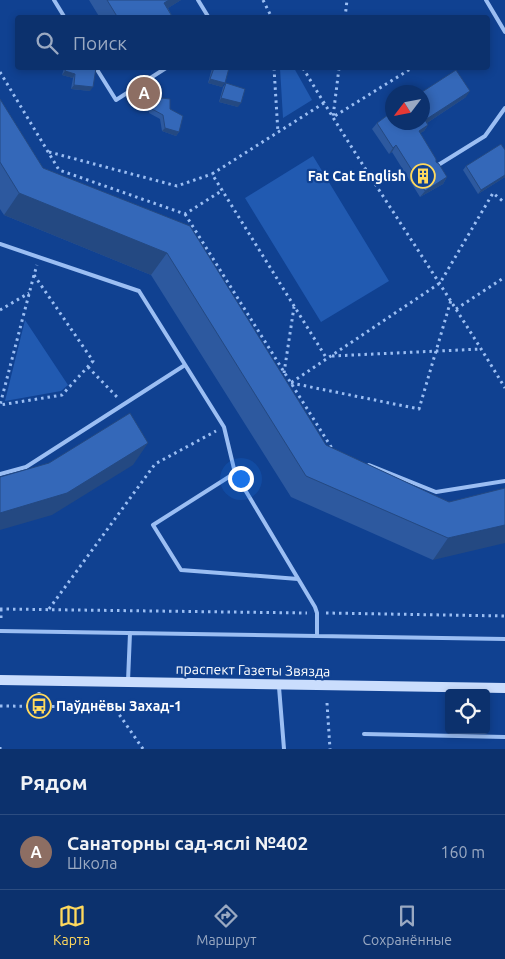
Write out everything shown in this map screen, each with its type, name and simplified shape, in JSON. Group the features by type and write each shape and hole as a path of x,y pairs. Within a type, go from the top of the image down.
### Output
{"main road":[{"name":"праспект Газеты Звязда","path":"0,680 505,688"}],"lane":[{"path":"54,0 63,15"},
{"path":"198,0 206,15"},
{"path":"486,0 505,32"},
{"path":"97,70 116,100 163,70"},
{"path":"435,167 485,136 505,108"},
{"path":"0,244 139,291 224,427 235,473 317,613 317,636"},
{"path":"0,474 26,467 185,365"},
{"path":"367,464 436,492 505,481"},
{"path":"235,473 153,525 181,570 298,579"},
{"path":"0,631 505,639"},
{"path":"128,682 130,633"},
{"path":"278,684 284,749"},
{"path":"364,734 505,737"}],"path":[{"path":"263,0 271,15"},
{"path":"345,15 347,0"},
{"path":"274,70 278,133"},
{"path":"304,70 505,388"},
{"path":"333,117 339,70"},
{"path":"333,117 409,70"},
{"path":"0,72 59,170 184,214 333,450"},
{"path":"48,152 177,186 212,174 324,103"},
{"path":"212,174 327,359"},
{"path":"184,214 223,190"},
{"path":"283,388 440,283 493,193 505,202"},
{"path":"34,275 93,361 62,395 0,404 29,293 34,275 39,257"},
{"path":"456,309 505,277"},
{"path":"0,310 29,293"},
{"path":"290,383 419,409 451,300"},
{"path":"284,372 294,306"},
{"path":"332,356 436,352 481,348"},
{"path":"88,367 123,405"},
{"path":"49,610 155,464 224,427"},
{"path":"0,609 505,616"},
{"path":"328,703 330,749"},
{"path":"0,706 114,707 143,749"}],"shaded area":[{"path":"280,70 295,70 312,100 283,118"},
{"path":"313,156 389,281 321,322 245,198"},
{"path":"25,320 68,385 61,391 5,401"}],"building":[{"path":"107,0 169,0 164,3 171,15 116,15"},
{"path":"96,70 93,87 74,85 75,74 65,71"},
{"path":"213,70 228,70 225,83 210,79"},
{"path":"456,70 470,91 430,117 430,87"},
{"path":"226,83 245,89 241,103 221,98"},
{"path":"153,97 170,99 170,109 183,116 179,132 165,128 163,115 152,109"},
{"path":"0,99 43,168 190,226 326,445 449,502 505,488 505,525 448,538 306,476 167,253 19,193 0,162"},
{"path":"385,117 385,130 420,130 419,131 436,162 447,177 425,191 396,145 393,148 377,123"},
{"path":"501,144 505,150 505,175 481,190 466,166"},
{"path":"130,413 148,443 67,493 0,513 0,477 49,463"}],"place":[{"name":"Санаторны сад-яслі №402","path":"144,93"},
{"name":"Fat Cat English","path":"423,176"},
{"name":"Паўднёвы Захад-1","path":"39,706"}]}
